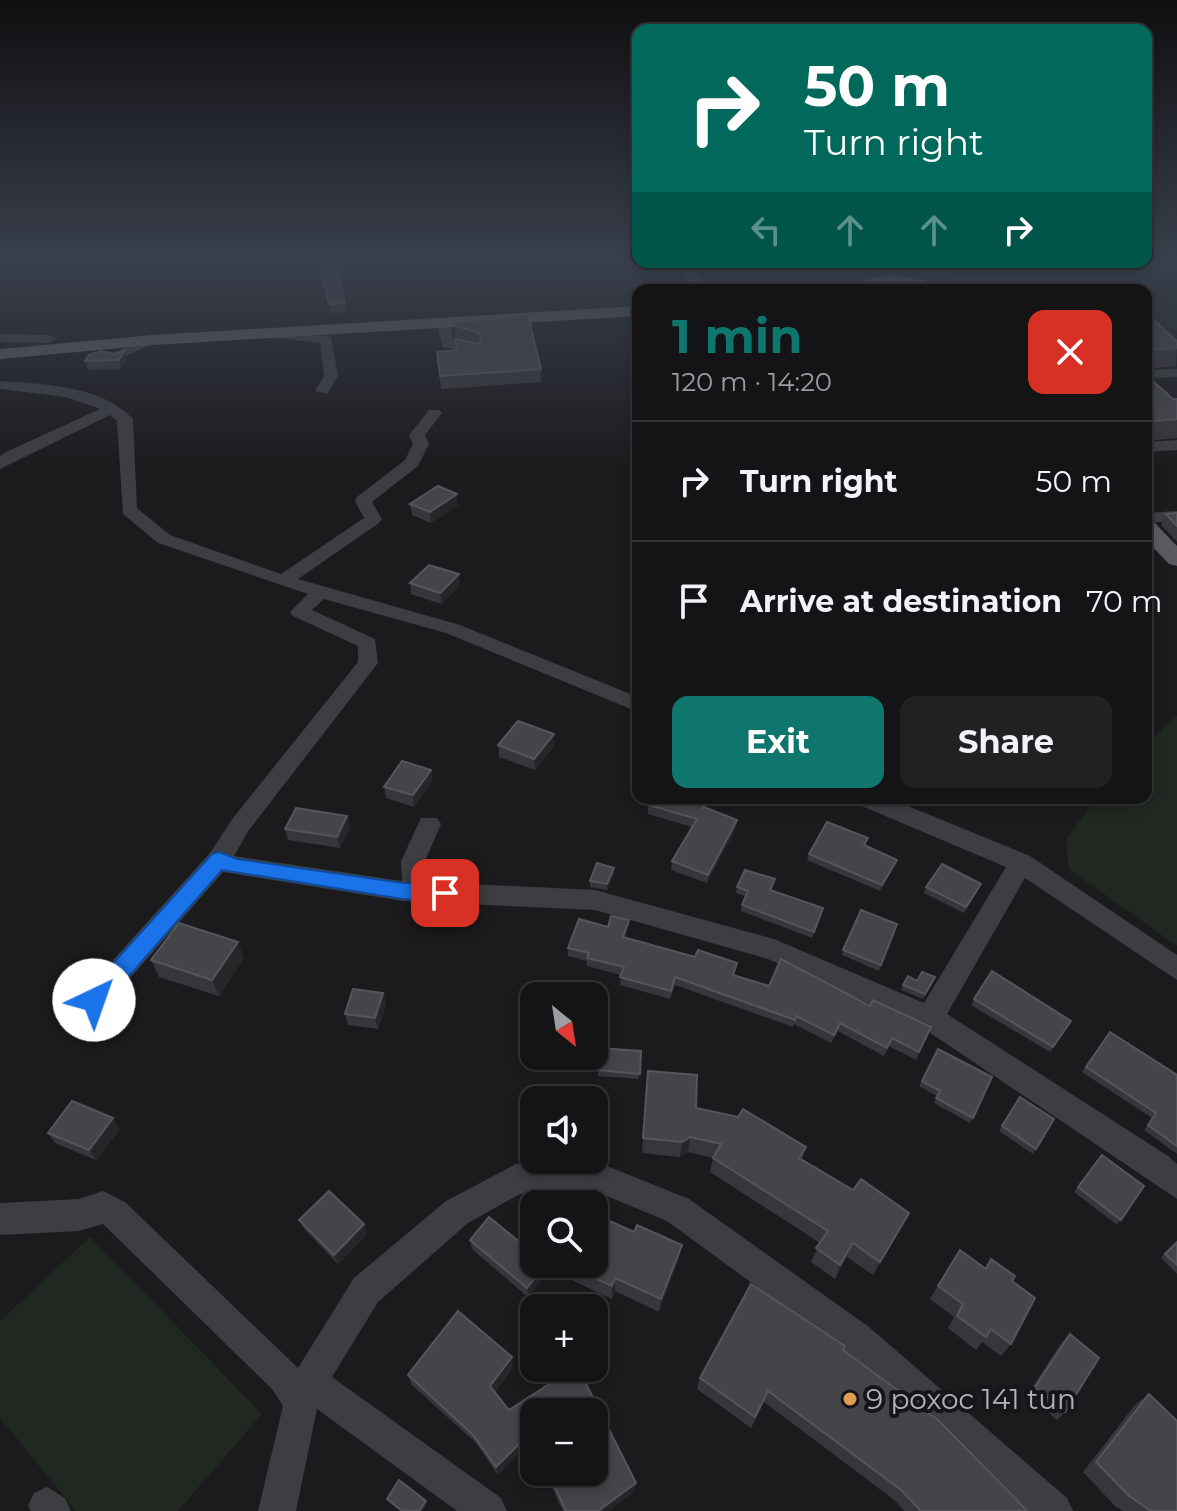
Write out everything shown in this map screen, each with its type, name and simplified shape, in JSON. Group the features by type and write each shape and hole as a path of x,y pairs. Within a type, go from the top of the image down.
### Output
{"main road":[{"path":"0,345 49,339 246,329"},
{"path":"0,354 318,329"},
{"path":"1152,533 1177,559"}],"street":[{"path":"445,329 447,344 474,351"},
{"path":"265,333 326,340 331,376 322,391"},
{"path":"0,338 49,339"},
{"path":"112,357 153,340"},
{"path":"68,347 95,357"},
{"path":"1152,374 1177,373"},
{"path":"0,385 73,392 112,409 125,419 129,510 164,539 283,581 453,629 632,703"},
{"path":"0,464 12,455 112,409"},
{"path":"283,581 373,519 363,501 412,463 421,444 417,435 434,413"},
{"path":"1152,447 1177,445"},
{"path":"1152,518 1177,516"},
{"path":"94,1000 219,860 241,824 368,663 368,643 300,612 321,591"},
{"path":"879,804 1021,863 1177,969"},
{"path":"415,892 413,861 429,824"},
{"path":"219,860 234,867 415,892 595,900 774,950 930,1018 1157,1166 1177,1184"},
{"path":"930,1018 1021,863"},
{"path":"277,1511 305,1392 366,1290 457,1212 516,1179 590,1174 678,1210 857,1339 1054,1511"},
{"path":"0,1219 79,1215 103,1207 114,1213 284,1377 488,1511"}],"shaded area":[{"path":"1177,716 1177,946 1069,869 1066,840 1092,804 1152,804 1152,739"},
{"path":"90,1237 262,1414 178,1511 76,1511 0,1418 0,1321"}],"building":[{"path":"464,329 531,329 541,369 440,376 437,352 457,350 455,339 477,344 481,341 480,333"},
{"path":"1152,329 1163,329 1177,341 1177,348 1152,350"},
{"path":"101,351 114,354 124,351 119,360 85,361 89,355"},
{"path":"1152,380 1177,399 1177,419 1152,421"},
{"path":"438,486 457,494 430,512 410,504"},
{"path":"1177,513 1177,526 1166,514"},
{"path":"429,565 459,574 440,593 410,583"},
{"path":"518,721 554,734 534,759 498,745"},
{"path":"402,761 431,770 413,795 384,787"},
{"path":"704,804 702,810 704,807 737,820 708,875 672,861 697,819 648,805"},
{"path":"296,808 347,816 337,837 285,829"},
{"path":"827,822 868,838 864,845 897,860 882,885 809,854"},
{"path":"597,863 614,868 607,884 590,881"},
{"path":"942,864 981,884 966,907 926,887"},
{"path":"745,870 775,879 770,890 823,908 814,932 742,905 748,891 737,887"},
{"path":"861,910 897,924 881,965 843,950"},
{"path":"611,916 629,920 623,937 695,957 698,950 737,963 733,975 769,986 781,959 870,1006 873,1000 931,1027 919,1052 892,1038 887,1048 840,1023 834,1035 796,1016 795,1020 675,977 671,991 620,977 624,967 587,958 589,953 568,948 579,919 608,927"},
{"path":"179,923 238,942 212,980 151,960"},
{"path":"992,971 1071,1021 1053,1047 974,999"},
{"path":"922,972 935,977 925,994 903,985 908,976 917,981"},
{"path":"353,989 383,993 375,1018 345,1014"},
{"path":"1110,1032 1177,1075 1177,1146 1148,1125 1156,1113 1086,1067"},
{"path":"608,1049 641,1051 640,1074 598,1070 608,1070"},
{"path":"938,1049 992,1077 973,1118 936,1098 940,1091 922,1081"},
{"path":"648,1071 697,1075 696,1108 738,1117 743,1109 806,1147 799,1158 853,1190 861,1179 909,1213 880,1262 853,1243 840,1265 816,1248 828,1231 713,1158 721,1144 690,1137 682,1142 643,1138"},
{"path":"1020,1097 1054,1119 1036,1149 1002,1126"},
{"path":"72,1101 113,1118 89,1150 48,1133"},
{"path":"1102,1155 1144,1186 1121,1220 1078,1187"},
{"path":"329,1191 364,1224 334,1255 299,1220"},
{"path":"489,1217 520,1242 520,1278 535,1278 527,1288 470,1240"},
{"path":"608,1220 634,1232 637,1225 682,1245 661,1299 615,1278 612,1286 595,1278 608,1278"},
{"path":"1177,1242 1177,1265 1165,1254"},
{"path":"960,1250 986,1269 991,1259 1015,1276 1012,1281 1035,1298 1011,1344 991,1329 986,1337 957,1316 963,1304 938,1286"},
{"path":"751,1284 845,1346 843,1350 938,1420 1027,1511 921,1511 901,1490 768,1391 755,1417 700,1378"},
{"path":"458,1311 512,1357 490,1386 509,1410 520,1403 520,1443 496,1467 473,1435 408,1375"},
{"path":"1070,1334 1099,1358 1065,1412 1035,1387"},
{"path":"552,1382 585,1382 593,1398 528,1398"},
{"path":"1149,1394 1177,1421 1177,1511 1151,1511 1129,1496 1096,1462"},
{"path":"608,1427 636,1483 598,1511 566,1511 554,1486 608,1486"},
{"path":"399,1480 426,1501 419,1511 402,1511 387,1499"}],"place":[{"name":"9 poxoc 141 tun","path":"850,1399"}],"route":[{"path":"94,1000 219,860 234,867 403,891 445,893"}]}
